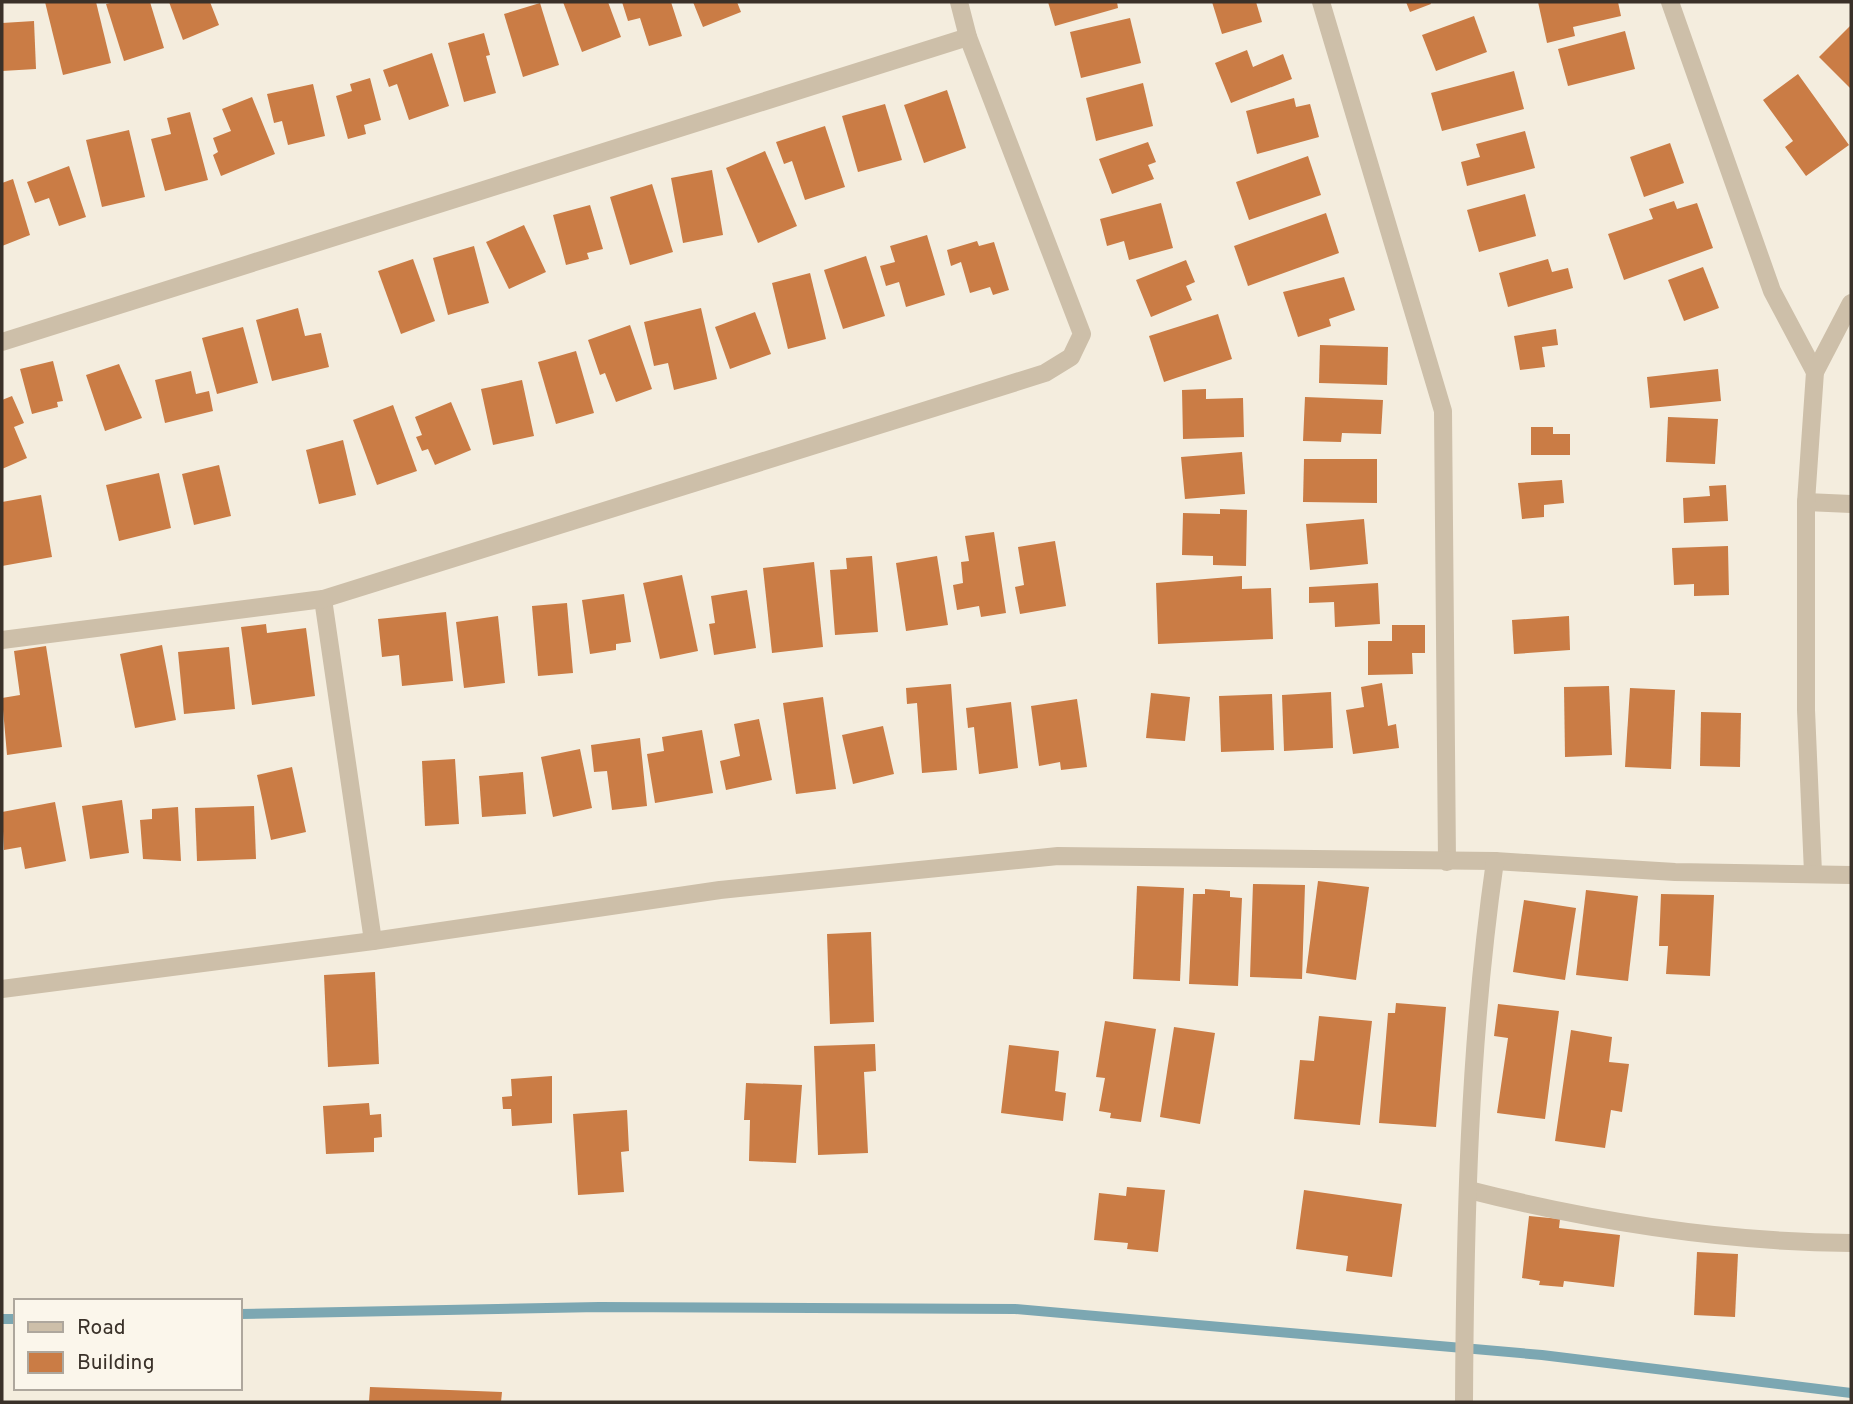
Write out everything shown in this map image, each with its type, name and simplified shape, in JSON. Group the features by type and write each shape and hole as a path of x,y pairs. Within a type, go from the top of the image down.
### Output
{"street":[{"path":"2,640 323,599 1045,373 1071,357 1082,334 968,37 959,2"},
{"path":"1321,2 1443,411 1447,862"},
{"path":"1670,2 1772,291 1815,372"},
{"path":"2,342 968,37"},
{"path":"1813,873 1806,710 1806,502 1815,372 1851,303"},
{"path":"1806,502 1851,504"},
{"path":"323,599 373,941"},
{"path":"2,989 373,941 720,890 1058,856 1495,861 1675,872 1851,875"},
{"path":"1464,1402 1469,1108 1474,1028 1495,861"},
{"path":"1469,1190 1538,1207 1708,1237 1851,1243"}],"building":[{"path":"45,2 96,2 111,63 63,75"},
{"path":"150,2 164,48 124,61 106,4"},
{"path":"169,2 210,2 219,25 183,40"},
{"path":"563,2 608,2 621,37 582,52"},
{"path":"622,2 671,2 682,36 649,46 640,18 628,21"},
{"path":"693,2 737,2 741,12 703,27"},
{"path":"1048,2 1117,2 1118,8 1055,26"},
{"path":"1212,2 1256,2 1262,22 1222,34"},
{"path":"1406,2 1430,2 1431,4 1410,12"},
{"path":"1538,2 1618,2 1621,16 1573,27 1575,36 1547,43"},
{"path":"540,3 559,65 523,77 504,14"},
{"path":"1474,16 1487,52 1436,71 1422,35"},
{"path":"1130,18 1141,63 1081,78 1070,32"},
{"path":"34,21 36,69 2,71 2,23"},
{"path":"1851,25 1851,89 1819,57"},
{"path":"1625,31 1635,69 1568,86 1558,49"},
{"path":"484,33 490,55 486,56 496,93 464,102 448,43"},
{"path":"1247,50 1253,67 1283,54 1292,79 1231,103 1215,63"},
{"path":"432,53 449,106 409,120 397,84 389,87 383,70"},
{"path":"1514,71 1524,109 1442,131 1431,93"},
{"path":"1798,74 1849,145 1806,176 1785,147 1793,141 1763,100"},
{"path":"370,78 381,120 364,125 366,134 348,139 336,96 352,91 350,84"},
{"path":"1143,83 1153,126 1096,141 1086,98"},
{"path":"313,84 325,136 288,145 282,121 274,123 267,94"},
{"path":"947,90 966,148 924,163 904,105"},
{"path":"252,97 275,154 221,176 213,155 218,152 213,138 231,131 222,109"},
{"path":"1294,98 1296,107 1310,104 1319,137 1257,154 1246,111"},
{"path":"885,104 902,160 858,172 842,116"},
{"path":"190,112 208,180 165,191 151,139 171,134 167,118"},
{"path":"825,126 845,187 805,200 792,161 784,164 776,142"},
{"path":"129,130 145,197 102,207 86,140"},
{"path":"1525,131 1535,168 1467,186 1461,162 1480,157 1476,144"},
{"path":"1148,142 1156,162 1148,165 1154,179 1112,194 1099,159"},
{"path":"1670,143 1684,183 1644,197 1630,157"},
{"path":"765,151 797,226 758,243 726,168"},
{"path":"1308,156 1321,195 1249,220 1236,182"},
{"path":"69,166 86,217 59,226 49,198 35,203 27,182"},
{"path":"712,170 723,235 683,243 671,178"},
{"path":"13,179 30,235 2,246 2,183"},
{"path":"652,184 673,252 630,265 610,197"},
{"path":"1525,194 1536,236 1479,252 1467,210"},
{"path":"1674,201 1677,209 1697,203 1713,248 1624,280 1608,234 1653,219 1649,209"},
{"path":"1161,203 1173,248 1129,260 1124,241 1107,246 1100,219"},
{"path":"590,205 603,249 587,253 589,259 566,265 553,215"},
{"path":"1326,213 1339,253 1248,286 1234,246"},
{"path":"524,225 546,272 509,289 486,242"},
{"path":"927,235 945,295 906,307 899,282 886,286 880,266 895,262 890,246"},
{"path":"977,241 979,246 994,242 1009,290 993,295 990,287 970,293 961,262 951,266 947,250"},
{"path":"474,246 489,303 448,315 433,258"},
{"path":"866,256 885,316 843,329 824,270"},
{"path":"413,259 435,321 401,334 378,271"},
{"path":"1548,259 1552,272 1568,268 1573,288 1508,307 1499,273"},
{"path":"1186,260 1195,282 1186,286 1192,300 1151,317 1136,280"},
{"path":"1703,267 1719,308 1684,321 1668,280"},
{"path":"810,273 826,339 788,349 772,283"},
{"path":"1344,277 1355,310 1329,319 1331,326 1298,337 1283,292"},
{"path":"298,308 305,336 321,333 329,367 272,381 256,320"},
{"path":"701,308 717,379 674,390 668,363 654,366 644,322"},
{"path":"755,312 771,354 730,369 715,327"},
{"path":"1218,314 1232,359 1164,382 1149,336"},
{"path":"630,325 652,389 616,402 605,373 600,375 588,340"},
{"path":"243,327 258,383 217,394 202,338"},
{"path":"1556,329 1558,345 1542,347 1545,367 1520,370 1514,336"},
{"path":"1320,345 1388,347 1387,385 1319,383"},
{"path":"576,351 594,413 556,424 538,362"},
{"path":"53,361 63,401 57,402 58,407 32,414 20,369"},
{"path":"119,364 142,418 105,431 86,375"},
{"path":"1718,369 1721,401 1650,408 1647,377"},
{"path":"191,371 196,394 209,391 213,411 165,423 155,380"},
{"path":"522,380 534,436 493,445 481,389"},
{"path":"1206,389 1206,399 1243,398 1244,437 1183,439 1182,390"},
{"path":"12,396 24,423 14,427 27,458 2,469 2,400"},
{"path":"1305,397 1383,400 1381,434 1342,433 1341,442 1303,441"},
{"path":"451,402 471,450 435,465 428,449 422,451 416,437 422,435 415,417"},
{"path":"393,405 417,471 377,485 353,420"},
{"path":"1668,417 1718,419 1715,464 1666,462"},
{"path":"1531,427 1553,427 1553,434 1570,434 1570,455 1531,455"},
{"path":"343,440 356,495 319,504 306,450"},
{"path":"1242,452 1245,494 1185,499 1181,457"},
{"path":"1304,459 1377,459 1377,503 1303,502"},
{"path":"219,465 231,516 194,525 182,474"},
{"path":"159,473 171,528 119,541 106,485"},
{"path":"1562,480 1564,503 1544,505 1544,517 1522,519 1518,483"},
{"path":"1726,485 1728,521 1684,523 1683,498 1710,496 1709,486"},
{"path":"41,495 52,557 2,566 2,502"},
{"path":"1220,509 1247,510 1246,566 1213,565 1213,556 1182,555 1183,513 1220,514"},
{"path":"1364,519 1368,564 1310,570 1306,524"},
{"path":"994,532 1006,613 981,617 979,606 957,610 953,585 963,583 961,562 969,561 965,536"},
{"path":"1055,541 1066,606 1020,614 1015,587 1024,585 1018,547"},
{"path":"1728,546 1729,595 1694,596 1694,584 1674,585 1672,548"},
{"path":"872,556 878,632 835,635 830,570 847,569 846,558"},
{"path":"937,556 948,625 906,631 896,563"},
{"path":"814,562 823,647 772,653 763,568"},
{"path":"682,575 698,651 660,659 643,583"},
{"path":"1242,576 1242,589 1271,588 1273,639 1158,644 1156,583"},
{"path":"1378,583 1380,624 1335,627 1334,602 1309,603 1309,587"},
{"path":"747,590 756,648 714,655 709,624 715,623 711,596"},
{"path":"624,594 631,642 616,644 616,650 590,654 582,600"},
{"path":"567,603 573,673 538,676 532,606"},
{"path":"446,612 453,681 402,686 399,655 382,657 378,619"},
{"path":"498,616 505,683 464,688 456,622"},
{"path":"1569,616 1570,650 1514,654 1512,620"},
{"path":"266,624 267,633 306,628 315,696 252,705 241,627"},
{"path":"1392,625 1425,625 1425,653 1412,653 1413,674 1368,675 1368,641 1392,641"},
{"path":"162,645 176,720 135,728 120,654"},
{"path":"46,646 62,747 7,755 2,698 20,695 14,651"},
{"path":"229,647 235,709 184,714 178,652"},
{"path":"1382,683 1388,726 1396,724 1399,748 1353,754 1346,710 1364,707 1361,687"},
{"path":"951,684 957,770 922,773 917,703 907,704 906,688"},
{"path":"1609,686 1612,755 1565,757 1564,687"},
{"path":"1630,688 1675,690 1671,769 1625,767"},
{"path":"1331,692 1333,748 1284,751 1282,695"},
{"path":"1151,693 1190,697 1185,741 1146,738"},
{"path":"1272,694 1274,750 1221,752 1219,696"},
{"path":"823,697 836,789 796,794 783,703"},
{"path":"1077,699 1087,767 1061,770 1060,762 1039,766 1031,706"},
{"path":"1011,702 1018,768 979,774 974,727 968,728 966,708"},
{"path":"1701,712 1741,713 1740,767 1700,766"},
{"path":"759,719 772,780 726,790 720,761 740,756 734,724"},
{"path":"883,726 894,774 853,784 842,735"},
{"path":"702,730 713,793 655,803 647,754 664,751 662,737"},
{"path":"640,738 647,806 612,810 607,771 594,772 591,745"},
{"path":"580,749 592,808 553,817 541,757"},
{"path":"455,759 459,824 425,826 422,761"},
{"path":"292,767 306,832 271,840 257,775"},
{"path":"523,772 526,814 482,817 479,776"},
{"path":"122,800 129,853 90,859 82,806"},
{"path":"55,802 66,861 25,869 21,847 4,850 2,812"},
{"path":"254,806 256,859 197,861 195,808"},
{"path":"178,807 181,861 143,859 140,820 152,819 152,809"},
{"path":"1318,881 1369,887 1356,980 1306,973"},
{"path":"1253,884 1305,885 1302,979 1250,977"},
{"path":"1137,886 1184,888 1180,981 1133,979"},
{"path":"1205,889 1230,891 1230,897 1242,898 1238,986 1189,984 1193,894 1205,894"},
{"path":"1586,890 1638,896 1628,981 1576,975"},
{"path":"1661,894 1714,895 1710,976 1666,974 1668,946 1659,946"},
{"path":"1524,900 1576,908 1565,980 1513,972"},
{"path":"871,932 874,1022 830,1024 827,934"},
{"path":"375,972 379,1064 328,1067 324,975"},
{"path":"1396,1003 1446,1007 1436,1127 1379,1123 1388,1013 1395,1013"},
{"path":"1498,1004 1559,1011 1545,1119 1497,1113 1508,1038 1494,1036"},
{"path":"1319,1016 1372,1021 1360,1125 1294,1119 1300,1060 1314,1061"},
{"path":"1105,1021 1156,1029 1141,1122 1110,1118 1111,1113 1099,1111 1105,1078 1096,1077"},
{"path":"1174,1027 1215,1033 1200,1124 1160,1117"},
{"path":"1571,1030 1612,1037 1609,1062 1629,1064 1622,1112 1611,1110 1605,1148 1555,1141"},
{"path":"875,1044 876,1071 864,1072 868,1153 818,1155 814,1046"},
{"path":"1009,1045 1059,1051 1055,1091 1066,1093 1063,1121 1001,1113"},
{"path":"552,1076 552,1123 512,1126 511,1109 503,1109 502,1097 512,1096 511,1079"},
{"path":"746,1083 802,1085 796,1163 749,1161 750,1120 744,1120"},
{"path":"369,1103 370,1115 381,1114 382,1137 374,1138 374,1152 326,1154 323,1106"},
{"path":"627,1110 629,1151 621,1152 624,1192 578,1195 573,1114"},
{"path":"1127,1187 1165,1190 1158,1252 1127,1249 1128,1243 1094,1240 1099,1193 1126,1196"},
{"path":"1304,1190 1402,1204 1392,1277 1346,1271 1348,1256 1296,1249"},
{"path":"1529,1216 1560,1219 1559,1228 1620,1235 1614,1287 1564,1281 1563,1287 1539,1285 1540,1281 1522,1278"},
{"path":"1697,1252 1738,1254 1735,1317 1694,1315"},
{"path":"370,1387 502,1392 501,1402 369,1402"}],"waterway":[{"path":"242,1314 599,1307 1015,1309 1542,1355 1851,1393"},
{"path":"2,1319 14,1319"}]}
